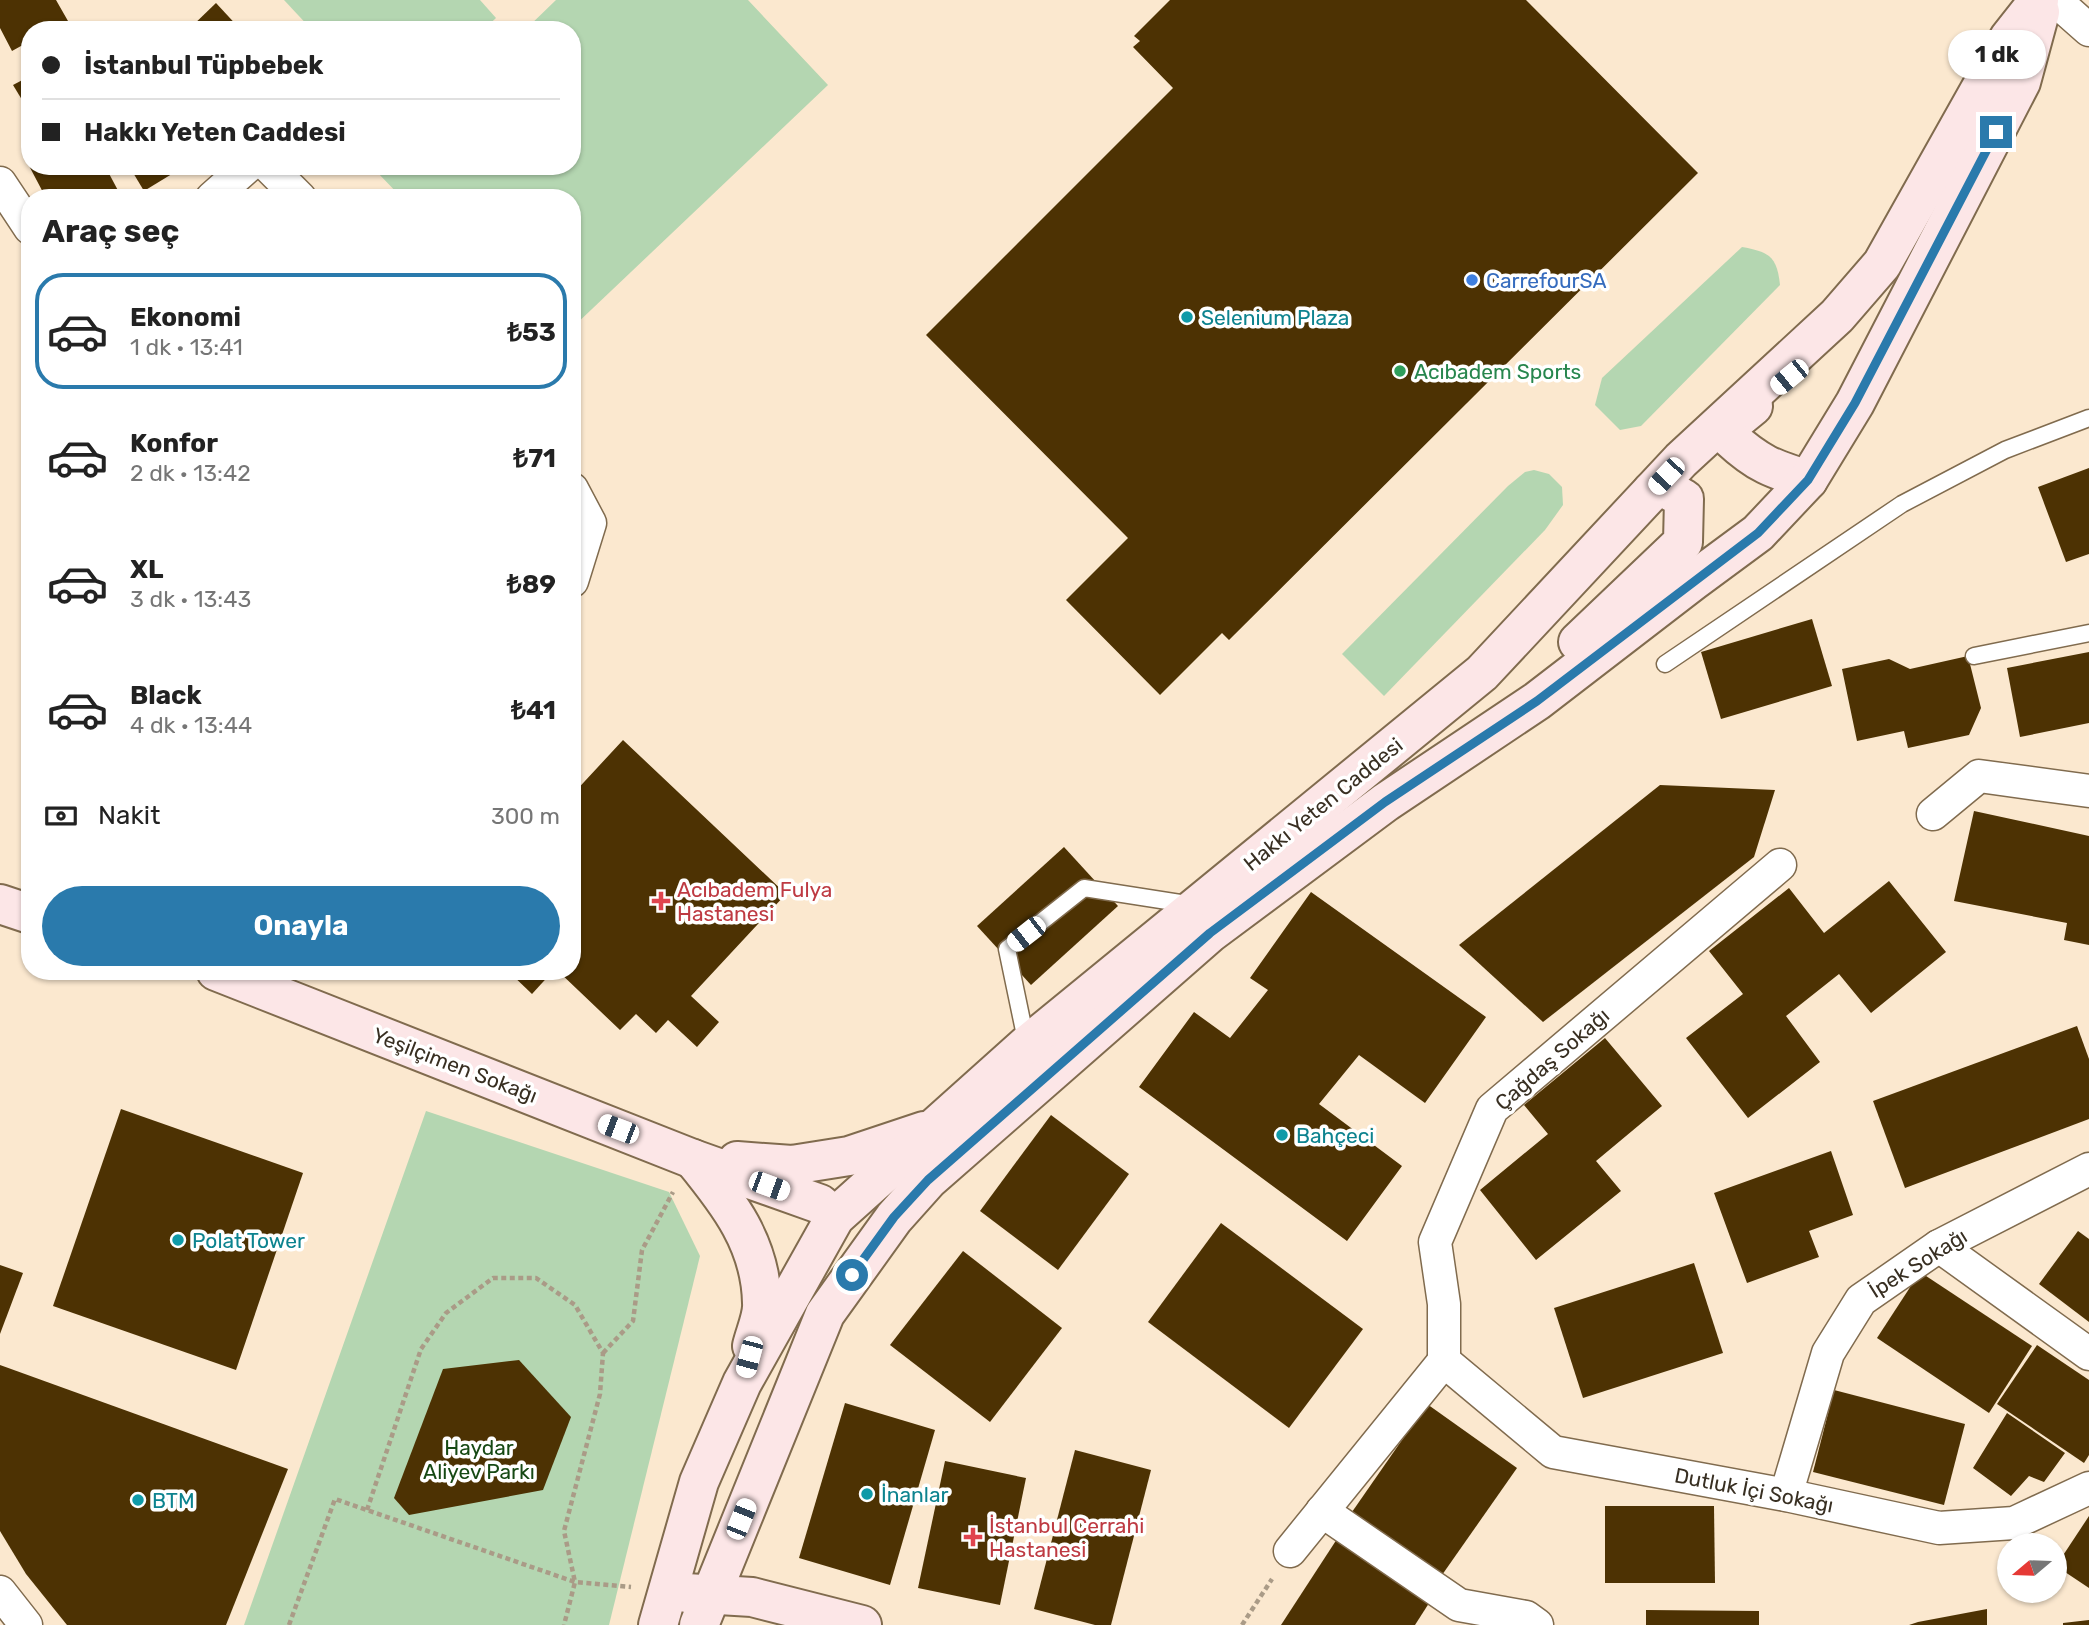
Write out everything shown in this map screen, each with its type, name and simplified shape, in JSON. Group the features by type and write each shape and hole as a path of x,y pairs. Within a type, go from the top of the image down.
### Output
{"main road":[{"name":"Hakkı Yeten Caddesi","path":"662,1608 699,1482 742,1383 835,1217 1027,1045 1482,673 1681,460 1837,316 1882,264 2009,38 2041,0"},
{"name":"Hakkı Yeten Caddesi","path":"705,1611 825,1314 894,1217 928,1180 1210,933 1385,802 1537,701 1758,533 1808,480 1855,403 2021,82 2041,0"},
{"path":"1808,480 1768,468 1747,454 1730,438 1731,424 1808,361 1837,316"},
{"path":"1537,701 1575,645 1683,542 1684,499 1665,488 1652,491"},
{"path":"0,905 21,911"},
{"name":"Yeşilçimen Sokağı","path":"239,980 693,1158 820,1204 835,1217"},
{"name":"Yeşilçimen Sokağı","path":"693,1158 792,1165 849,1156 939,1126"},
{"name":"Yeşilçimen Sokağı","path":"693,1158 729,1203 754,1250 763,1305 742,1383"},
{"path":"835,1217 894,1217"},
{"path":"662,1608 705,1611 752,1597 862,1625"}],"street":[{"path":"2055,0 2089,30"},
{"path":"222,189 238,175"},
{"path":"277,175 291,189"},
{"path":"0,183 21,214"},
{"path":"581,506 590,523 581,552"},
{"path":"1933,814 1979,776 2089,791"},
{"name":"Çağdaş Sokağı","path":"1444,1361 1444,1304 1436,1241 1493,1109 1780,865"},
{"name":"İpek Sokağı","path":"1786,1495 1828,1353 1861,1300 1939,1246 2089,1169"},
{"path":"1939,1246 2089,1354"},
{"path":"1290,1551 1444,1361"},
{"name":"Dutluk İçi Sokağı","path":"1444,1361 1553,1452 1786,1495 1939,1528 2014,1523 2089,1488"},
{"path":"1322,1511 1459,1605 1526,1618 1537,1625"},
{"path":"0,1592 26,1625"}],"lane":[{"path":"1665,664 1902,504 2005,450 2089,418"},
{"path":"1973,656 2089,633"},
{"path":"1027,1045 1007,949 1084,888 1199,906"}],"path":[{"path":"603,1353 633,1321 642,1251 693,1158"},
{"path":"367,1510 421,1349 446,1313 493,1278 536,1278 575,1305 603,1353 600,1394 564,1531 575,1582 564,1625"},
{"path":"289,1625 335,1499 575,1582 662,1608"},
{"path":"1242,1625 1290,1551"}],"green space":[{"path":"284,0 480,0 496,18 493,21 304,21"},
{"path":"556,0 748,0 828,85 581,319 581,189 393,189 380,175 581,175 581,21 534,21"},
{"path":"1742,247 1770,257 1777,268 1780,285 1641,426 1620,430 1595,405 1602,378"},
{"path":"1534,470 1549,474 1562,487 1563,505 1545,530 1384,696 1342,654 1508,486 1525,472"},
{"name":"Haydar Aliyev Parkı","path":"426,1111 669,1192 700,1256 609,1625 244,1625"}],"building":[{"path":"0,0 56,0 68,21 21,21 21,46 12,51 0,28"},
{"name":"Selenium Plaza","path":"1170,0 1526,0 1698,173 1229,640 1222,633 1160,695 1066,600 1128,538 926,335 1173,88 1133,47 1140,41 1134,36"},
{"path":"216,3 233,21 197,21"},
{"path":"21,81 21,98 13,85"},
{"path":"34,175 110,175 117,189 41,189"},
{"path":"134,175 170,175 147,189 143,189"},
{"path":"2089,468 2089,554 2066,562 2038,487"},
{"path":"1812,619 1832,686 1721,719 1701,652"},
{"path":"2089,652 2089,723 2020,737 2007,668"},
{"path":"1968,656 1981,708 1969,735 1908,748 1904,731 1857,741 1842,669 1889,659 1910,669"},
{"path":"623,740 786,894 691,996 719,1022 697,1047 668,1020 656,1033 636,1014 620,1030 567,980 581,980 581,785"},
{"path":"1660,785 1775,790 1754,857 1543,1022 1459,945"},
{"path":"1974,811 2089,836 2089,945 2064,940 2067,923 1954,901"},
{"path":"1064,847 1118,906 1031,985 977,926"},
{"path":"1889,881 1946,952 1871,1013 1839,974 1786,1016 1820,1062 1748,1118 1686,1038 1743,994 1709,951 1789,888 1824,933"},
{"path":"1311,892 1486,1017 1425,1103 1359,1055 1319,1104 1402,1166 1347,1241 1139,1087 1194,1012 1230,1038 1268,990 1250,978"},
{"path":"517,980 545,980 532,994"},
{"path":"2077,1026 2089,1059 2089,1119 1905,1188 1873,1101"},
{"path":"1605,1038 1662,1106 1596,1161 1621,1191 1536,1260 1480,1190 1548,1134 1524,1105"},
{"name":"Polat Tower","path":"121,1109 303,1173 236,1370 53,1306"},
{"path":"1051,1115 1129,1174 1058,1270 980,1211"},
{"path":"1831,1151 1853,1215 1809,1231 1819,1257 1747,1283 1714,1193"},
{"path":"1221,1223 1363,1329 1289,1428 1148,1322"},
{"path":"2078,1231 2089,1239 2089,1322 2039,1284"},
{"path":"963,1251 1062,1328 990,1422 890,1345"},
{"path":"1694,1263 1723,1353 1583,1398 1554,1308"},
{"path":"0,1265 23,1273 0,1334"},
{"path":"1920,1272 2032,1346 1989,1413 1877,1338"},
{"path":"2037,1345 2089,1380 2089,1455 2084,1463 1997,1404"},
{"path":"519,1360 571,1417 543,1490 409,1515 394,1498 443,1369"},
{"name":"BTM","path":"0,1365 288,1469 226,1625 67,1625 26,1574 0,1531"},
{"path":"1834,1390 1965,1424 1944,1505 1813,1472"},
{"name":"İnanlar","path":"845,1403 935,1430 890,1585 799,1558"},
{"path":"1427,1404 1517,1468 1442,1575 1352,1512"},
{"path":"2007,1413 2065,1453 2044,1482 2029,1476 2011,1496 1973,1468"},
{"path":"1075,1450 1151,1470 1111,1625 1095,1625 1034,1609"},
{"name":"İstanbul Cerrahi Hastanesi","path":"945,1461 1026,1478 1000,1605 918,1588"},
{"path":"1605,1506 1714,1506 1715,1583 1605,1583"},
{"path":"2089,1516 2089,1588 2067,1573 2067,1549"},
{"path":"1337,1539 1431,1600 1415,1625 1281,1625"},
{"path":"1987,1609 1987,1625 1909,1625 1918,1622"},
{"path":"1646,1610 1759,1611 1759,1625 1646,1625"},
{"path":"2089,1620 2089,1625 2063,1625 2063,1623"}],"place":[{"name":"CarrefourSA","path":"1472,280"},
{"name":"Selenium Plaza","path":"1187,317"},
{"name":"Acıbadem Sports","path":"1400,371"},
{"name":"Acıbadem Fulya Hastanesi","path":"661,901"},
{"name":"Bahçeci","path":"1282,1135"},
{"name":"Polat Tower","path":"178,1240"},
{"name":"İnanlar","path":"867,1494"},
{"name":"BTM","path":"138,1500"},
{"name":"İstanbul Cerrahi Hastanesi","path":"973,1537"}],"route":[{"path":"852,1275 894,1217 928,1180 1210,933 1385,802 1537,701 1758,533 1808,480 1855,403 1996,132"}]}
